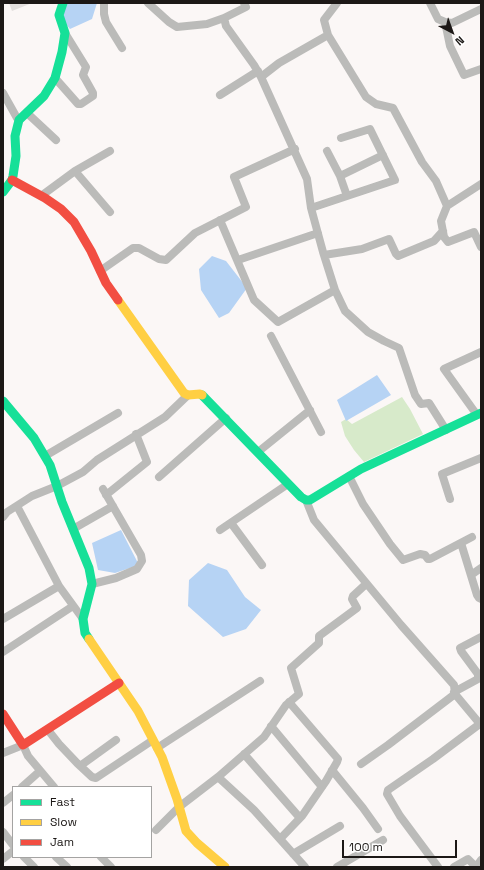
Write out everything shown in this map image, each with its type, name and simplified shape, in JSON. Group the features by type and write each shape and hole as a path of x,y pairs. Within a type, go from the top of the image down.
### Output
{"street":[{"path":"55,78 78,104 81,104 93,96 93,93 83,75 86,67 65,33 59,15 63,3"},
{"path":"104,3 106,22 122,48"},
{"path":"148,3 169,22 177,27 207,24 224,18 246,7 244,3"},
{"path":"337,3 324,20 328,35 366,97 376,104 393,108 422,162 436,181 447,206"},
{"path":"430,3 438,19 452,23 481,8 479,3"},
{"path":"224,18 226,26 259,74 307,179 311,208 324,255 335,290 345,311 368,332 399,348 415,395 421,404 429,403 446,430"},
{"path":"445,22 450,46 464,75 481,69"},
{"path":"3,192 12,180 16,156 15,136 20,120 44,96 55,78 65,33"},
{"path":"220,95 328,35"},
{"path":"3,93 17,118 20,120"},
{"path":"27,113 56,140"},
{"path":"311,208 395,180 370,129 341,138"},
{"path":"100,271 133,248 139,248 159,259 166,260 195,233 246,207 234,177 295,150"},
{"path":"42,196 76,171 110,151"},
{"path":"327,151 340,176 347,196"},
{"path":"340,176 383,155"},
{"path":"76,171 110,212"},
{"path":"12,180 42,196 61,209 74,222 114,296 178,386 188,395 200,394 226,418 288,484 306,500 314,520 366,584 454,685 454,693 481,724 388,790 387,794 400,816 438,867"},
{"path":"481,184 447,206 441,220 444,237 448,242 474,232 481,247"},
{"path":"220,220 254,300 278,322 335,290"},
{"path":"324,255 362,249 389,238 398,256 434,241 443,231"},
{"path":"238,260 318,232"},
{"path":"271,336 321,432"},
{"path":"306,500 310,500 361,469 480,414 444,369 481,352"},
{"path":"3,517 32,496 57,486 83,472 97,460 165,417 188,395"},
{"path":"3,401 34,438 50,465 89,568 92,584 82,619"},
{"path":"258,452 310,410"},
{"path":"45,456 118,414"},
{"path":"159,477 226,418"},
{"path":"92,584 116,578 137,569 142,561 141,555 104,492 147,462 136,434"},
{"path":"450,499 442,474 481,458"},
{"path":"349,476 363,504 403,560 420,554 425,556 428,560 472,537"},
{"path":"220,530 288,484"},
{"path":"17,506 59,586 82,619 85,634 138,711 162,758 186,831 216,861 225,867"},
{"path":"73,529 113,506"},
{"path":"231,523 262,565"},
{"path":"461,543 477,595 481,599"},
{"path":"471,575 481,568"},
{"path":"156,830 179,807 218,777 264,737 289,702 299,694 292,668 319,643 318,636 357,608 352,599 353,596 366,584"},
{"path":"3,619 59,586"},
{"path":"3,652 73,606"},
{"path":"361,764 388,745 454,693 478,678 478,674 460,648 481,637"},
{"path":"48,730 80,766 92,777 96,778 260,681"},
{"path":"3,753 24,745 119,683"},
{"path":"280,838 300,818 322,787 338,759 289,702"},
{"path":"3,714 24,745 28,756 53,786"},
{"path":"271,726 322,787"},
{"path":"80,766 116,740"},
{"path":"244,754 300,818"},
{"path":"332,770 378,829"},
{"path":"23,786 40,771"},
{"path":"218,777 254,810 305,867"},
{"path":"3,803 12,796"},
{"path":"294,854 340,826"},
{"path":"3,832 12,844"},
{"path":"337,867 383,840"},
{"path":"3,859 12,852"},
{"path":"25,858 34,867"},
{"path":"57,858 67,867"},
{"path":"102,858 111,867"},
{"path":"454,867 468,859 476,867 481,860"}],"green space":[{"path":"402,397 423,434 364,462 345,436 341,422 346,419 352,424"}],"water":[{"path":"66,3 97,3 92,19 70,29 64,22 63,11"},
{"path":"212,256 226,261 247,288 229,313 219,318 201,290 199,269"},
{"path":"377,375 391,395 346,421 337,400"},
{"path":"121,530 139,565 115,573 98,570 92,543"},
{"path":"208,563 227,570 245,597 261,610 246,629 223,637 188,606 189,580"}],"building":[{"path":"9,3 32,3 12,11"}],"traffic: fast":[{"path":"3,192 12,180 13,176 16,156 15,136 19,120 44,96 55,78 65,33 59,15 63,3"},
{"path":"202,395 301,497 306,500 310,500 361,469 481,413"},
{"path":"3,401 34,438 50,465 62,502 89,568 92,584 83,619 85,633 89,639"}],"traffic: slow":[{"path":"118,300 184,393 188,395 202,395"},
{"path":"89,639 138,711 162,757 177,799 186,831 197,843 225,867"}],"traffic: jam":[{"path":"12,180 45,198 61,209 74,222 91,251 106,283 118,300"},
{"path":"3,714 23,745 119,683"}]}
